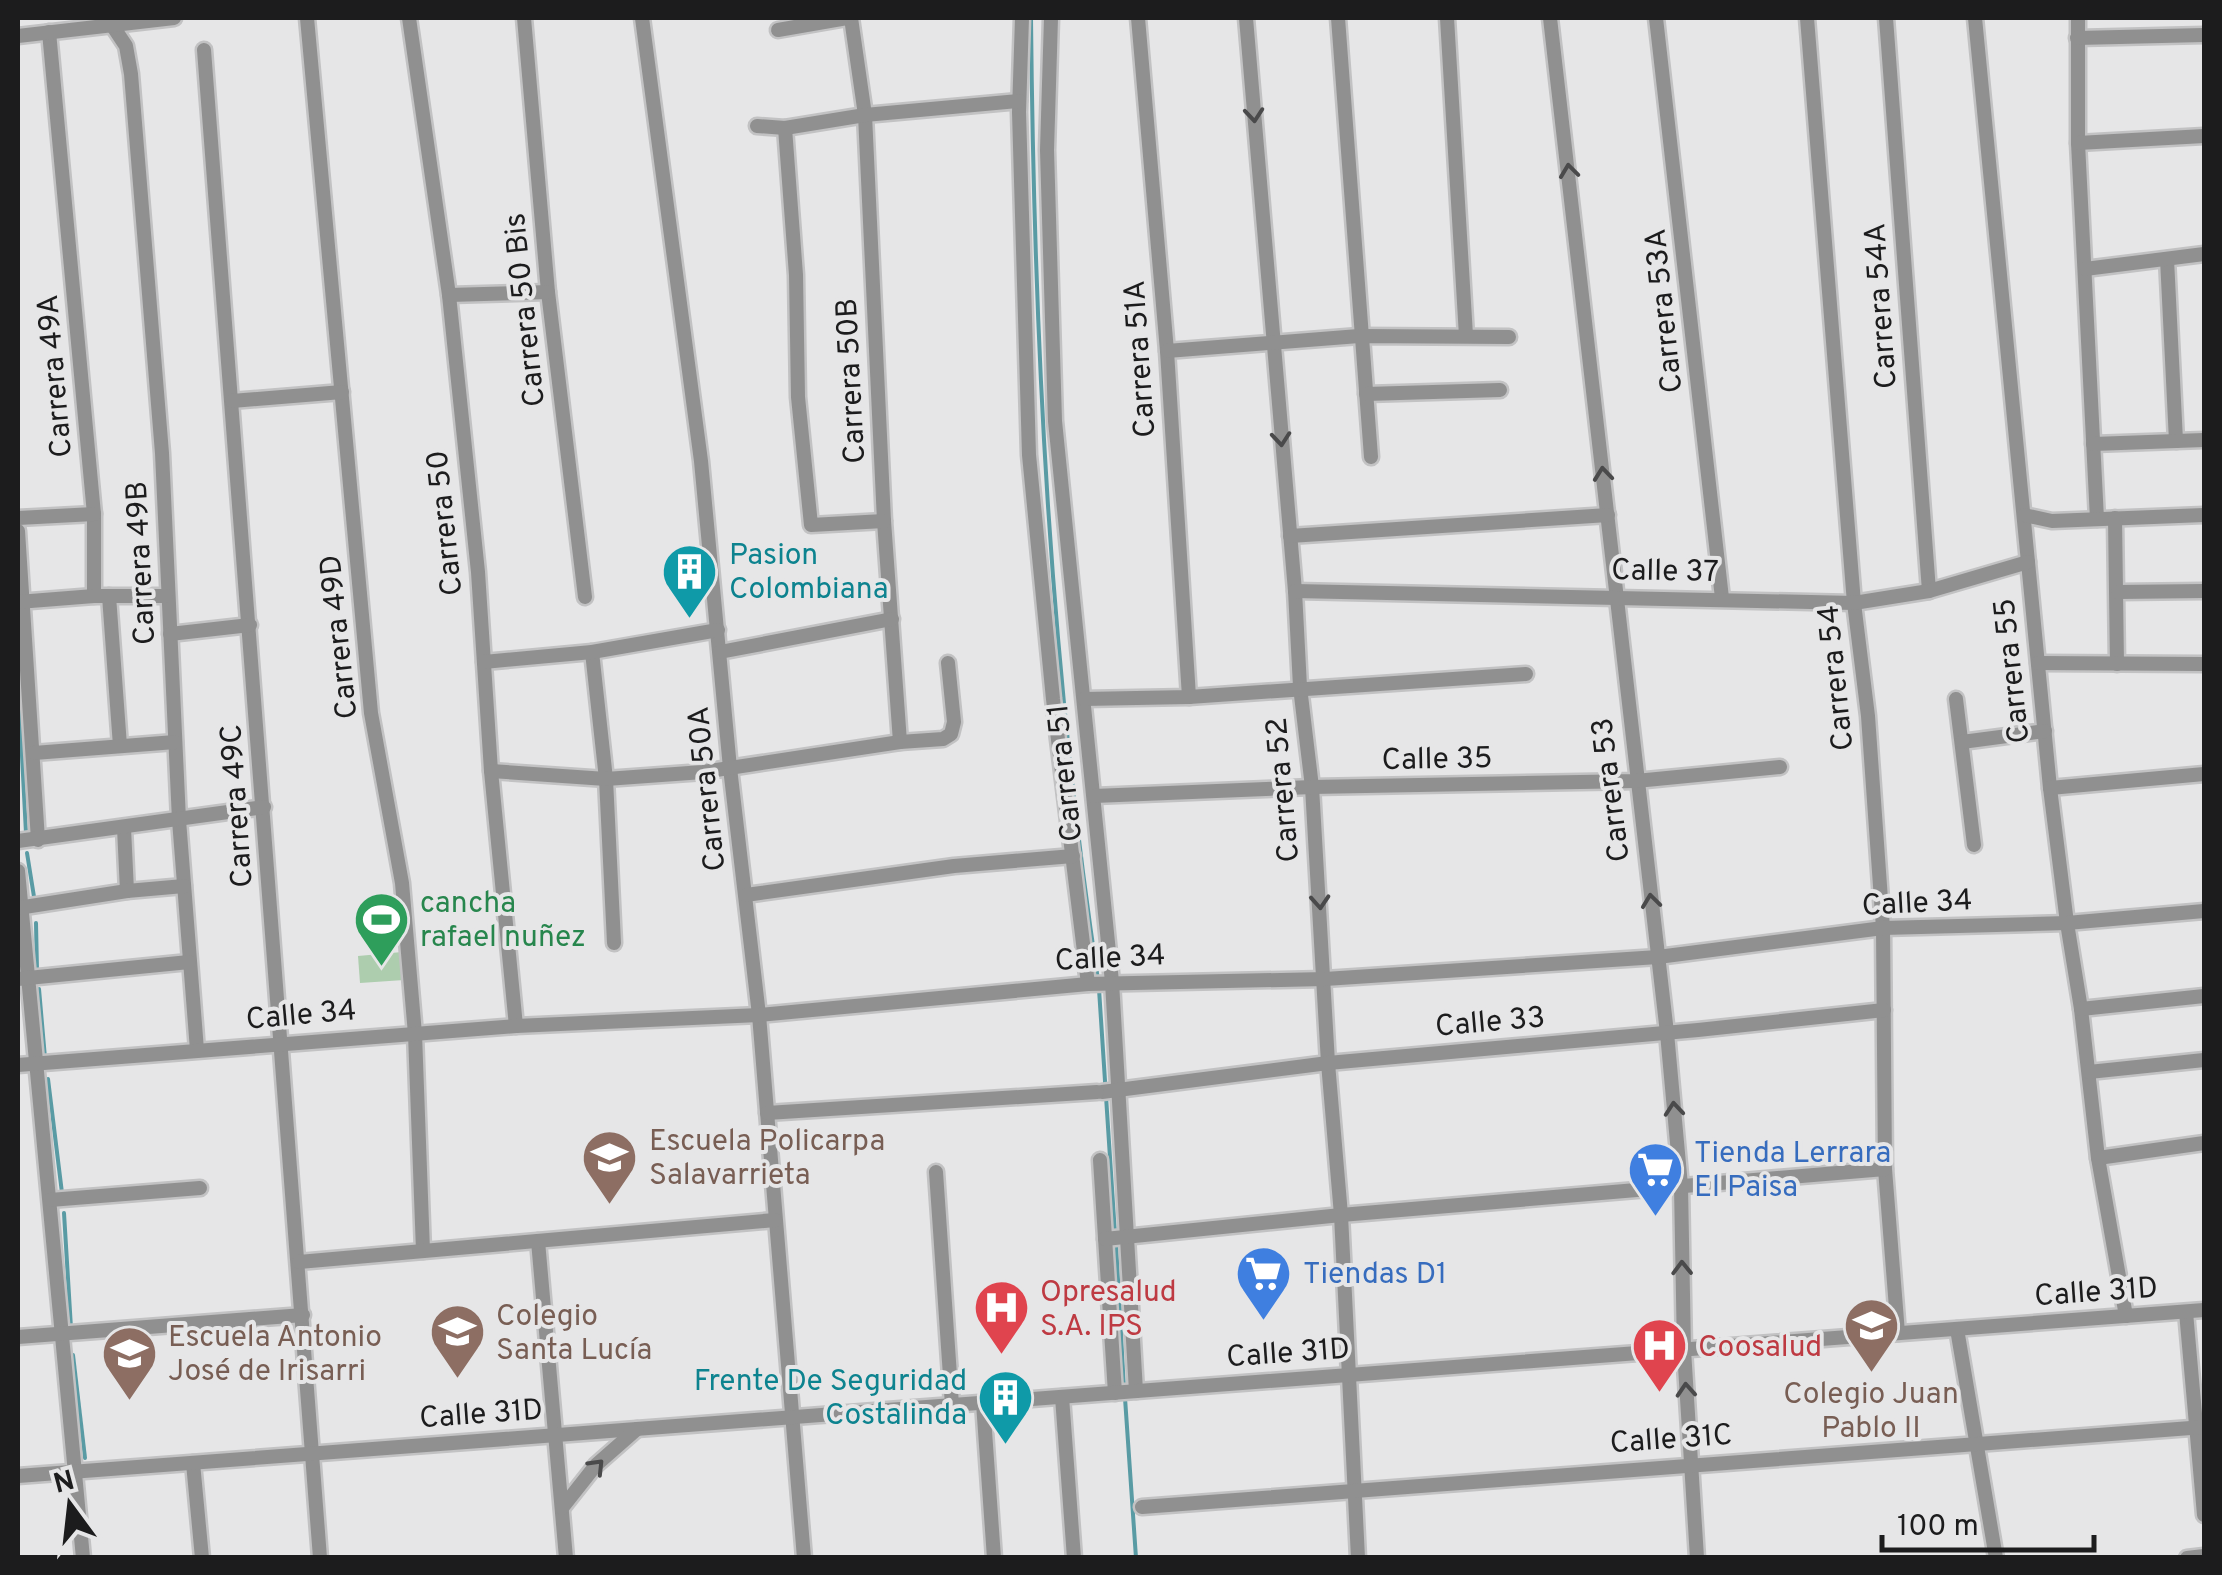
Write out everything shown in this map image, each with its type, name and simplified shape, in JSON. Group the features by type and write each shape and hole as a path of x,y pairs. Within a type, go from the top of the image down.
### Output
{"street":[{"path":"18,36 174,18"},
{"name":"Carrera 49D","path":"307,18 371,713 402,884 415,1034 423,1251"},
{"name":"Carrera 50","path":"409,18 449,296 516,1026"},
{"name":"Carrera 50 Bis","path":"524,18 548,292 585,597"},
{"name":"Carrera 50A","path":"642,18 681,292 759,1015 804,1558"},
{"path":"778,30 849,18"},
{"name":"Carrera 50B","path":"849,18 865,115 884,521 900,742"},
{"path":"1022,18 1019,101 1029,455 1073,856 1099,983"},
{"name":"Carrera 51","path":"1051,18 1047,150 1055,421 1093,800 1099,983 1117,1238 1136,1391"},
{"name":"Carrera 51A","path":"1138,18 1189,697"},
{"name":"Carrera 52","path":"1246,18 1300,688 1312,787 1328,1062 1342,1214 1358,1558"},
{"path":"1338,18 1370,457"},
{"path":"1447,18 1466,336"},
{"name":"Carrera 53","path":"1550,18 1667,1033 1681,1186 1684,1350 1698,1558"},
{"name":"Carrera 53A","path":"1656,18 1722,598"},
{"name":"Carrera 54","path":"1807,18 1883,928 1884,1169 1898,1333"},
{"name":"Carrera 54A","path":"1886,18 1929,591"},
{"name":"Carrera 55","path":"1975,18 2050,788 2066,923 2082,1008 2098,1158 2126,1316"},
{"path":"2078,18 2078,143 2097,519"},
{"name":"Carrera 49B","path":"112,25 126,46 131,74 162,453 166,596 196,1050"},
{"name":"Carrera 49A","path":"49,32 102,596 120,746"},
{"path":"2077,38 2204,36"},
{"name":"Carrera 49C","path":"204,50 320,1558"},
{"path":"756,126 784,128 865,115 1019,101"},
{"path":"784,128 796,274 798,396 812,525 884,521"},
{"path":"2078,143 2204,136"},
{"path":"2085,268 2204,254"},
{"path":"2167,258 2176,441"},
{"path":"449,296 548,292"},
{"path":"1166,351 1360,336 1508,337"},
{"path":"1366,394 1500,390"},
{"path":"232,401 342,392"},
{"path":"2093,444 2204,440"},
{"path":"18,518 94,514"},
{"path":"1290,536 1608,515"},
{"path":"2024,515 2052,522 2204,515"},
{"path":"2115,518 2117,664"},
{"path":"18,531 38,840"},
{"name":"Calle 37","path":"1295,591 1854,603 1929,591 2028,562"},
{"path":"2118,592 2204,590"},
{"path":"20,602 166,596"},
{"path":"720,652 892,619"},
{"path":"170,634 250,625"},
{"path":"484,662 592,652 718,630"},
{"path":"592,652 606,778 614,943"},
{"path":"491,771 606,778 730,768 944,739 954,722 948,663"},
{"path":"2038,663 2204,664"},
{"path":"1084,699 1189,697 1526,674"},
{"path":"1956,699 1974,845"},
{"path":"1962,742 2044,731"},
{"path":"34,753 175,742"},
{"name":"Calle 35","path":"1069,807 1093,800 1312,787 1636,781 1780,768"},
{"path":"2050,788 2204,774"},
{"path":"18,841 264,807"},
{"path":"124,828 127,891"},
{"path":"746,894 954,866 1073,856"},
{"path":"18,871 23,979 36,1064 83,1558"},
{"path":"19,908 184,886"},
{"name":"Calle 34","path":"18,1065 516,1026 759,1015 1099,983 1325,979 1658,956 1883,928 2066,923 2204,911"},
{"path":"23,979 189,962"},
{"path":"2082,1008 2204,996"},
{"name":"Calle 33","path":"766,1112 1108,1091 1328,1062 1884,1010"},
{"path":"2090,1072 2204,1060"},
{"path":"2098,1158 2204,1144"},
{"name":"Carrera 51","path":"1100,1160 1117,1238 1115,1393"},
{"path":"1117,1238 1342,1214 1884,1169"},
{"path":"936,1172 952,1406"},
{"path":"50,1200 200,1188"},
{"path":"298,1262 775,1220"},
{"path":"538,1242 566,1558"},
{"name":"Calle 31D","path":"18,1476 2204,1310"},
{"path":"2186,1312 2200,1427 2204,1514"},
{"path":"18,1337 303,1315"},
{"path":"1957,1329 1996,1558"},
{"path":"1062,1397 1074,1558"},
{"path":"983,1403 994,1558"},
{"name":"Calle 31C","path":"1142,1506 2200,1427"},
{"path":"562,1508 596,1466 637,1429"},
{"path":"193,1463 202,1558"},
{"path":"2187,1558 2204,1556"}],"green space":[{"name":"cancha rafael nuñez","path":"402,952 404,980 360,983 358,956"}],"waterway":[{"path":"1031,18 1036,259 1056,620 1098,980"},
{"path":"18,678 26,833"},
{"path":"27,853 35,903"},
{"path":"36,923 37,970"},
{"path":"39,989 45,1058"},
{"path":"1099,989 1115,1234"},
{"path":"48,1079 62,1193"},
{"path":"64,1213 71,1328"},
{"path":"1116,1243 1124,1389"},
{"path":"73,1355 85,1458"},
{"path":"1125,1398 1136,1558"}],"place":[{"name":"Pasion Colombiana","path":"690,620"},
{"name":"cancha rafael nuñez","path":"381,968"},
{"name":"Escuela Policarpa Salavarrieta","path":"610,1206"},
{"name":"Tienda Lerrara El Paisa","path":"1655,1218"},
{"name":"Tiendas D1","path":"1264,1322"},
{"name":"Opresalud S.A. IPS","path":"1001,1357"},
{"name":"Colegio Juan Pablo II","path":"1871,1374"},
{"name":"Colegio Santa Lucía","path":"457,1381"},
{"name":"Coosalud","path":"1659,1395"},
{"name":"Escuela Antonio José de Irisarri","path":"129,1402"},
{"name":"Frente De Seguridad Costalinda","path":"1006,1446"}]}
